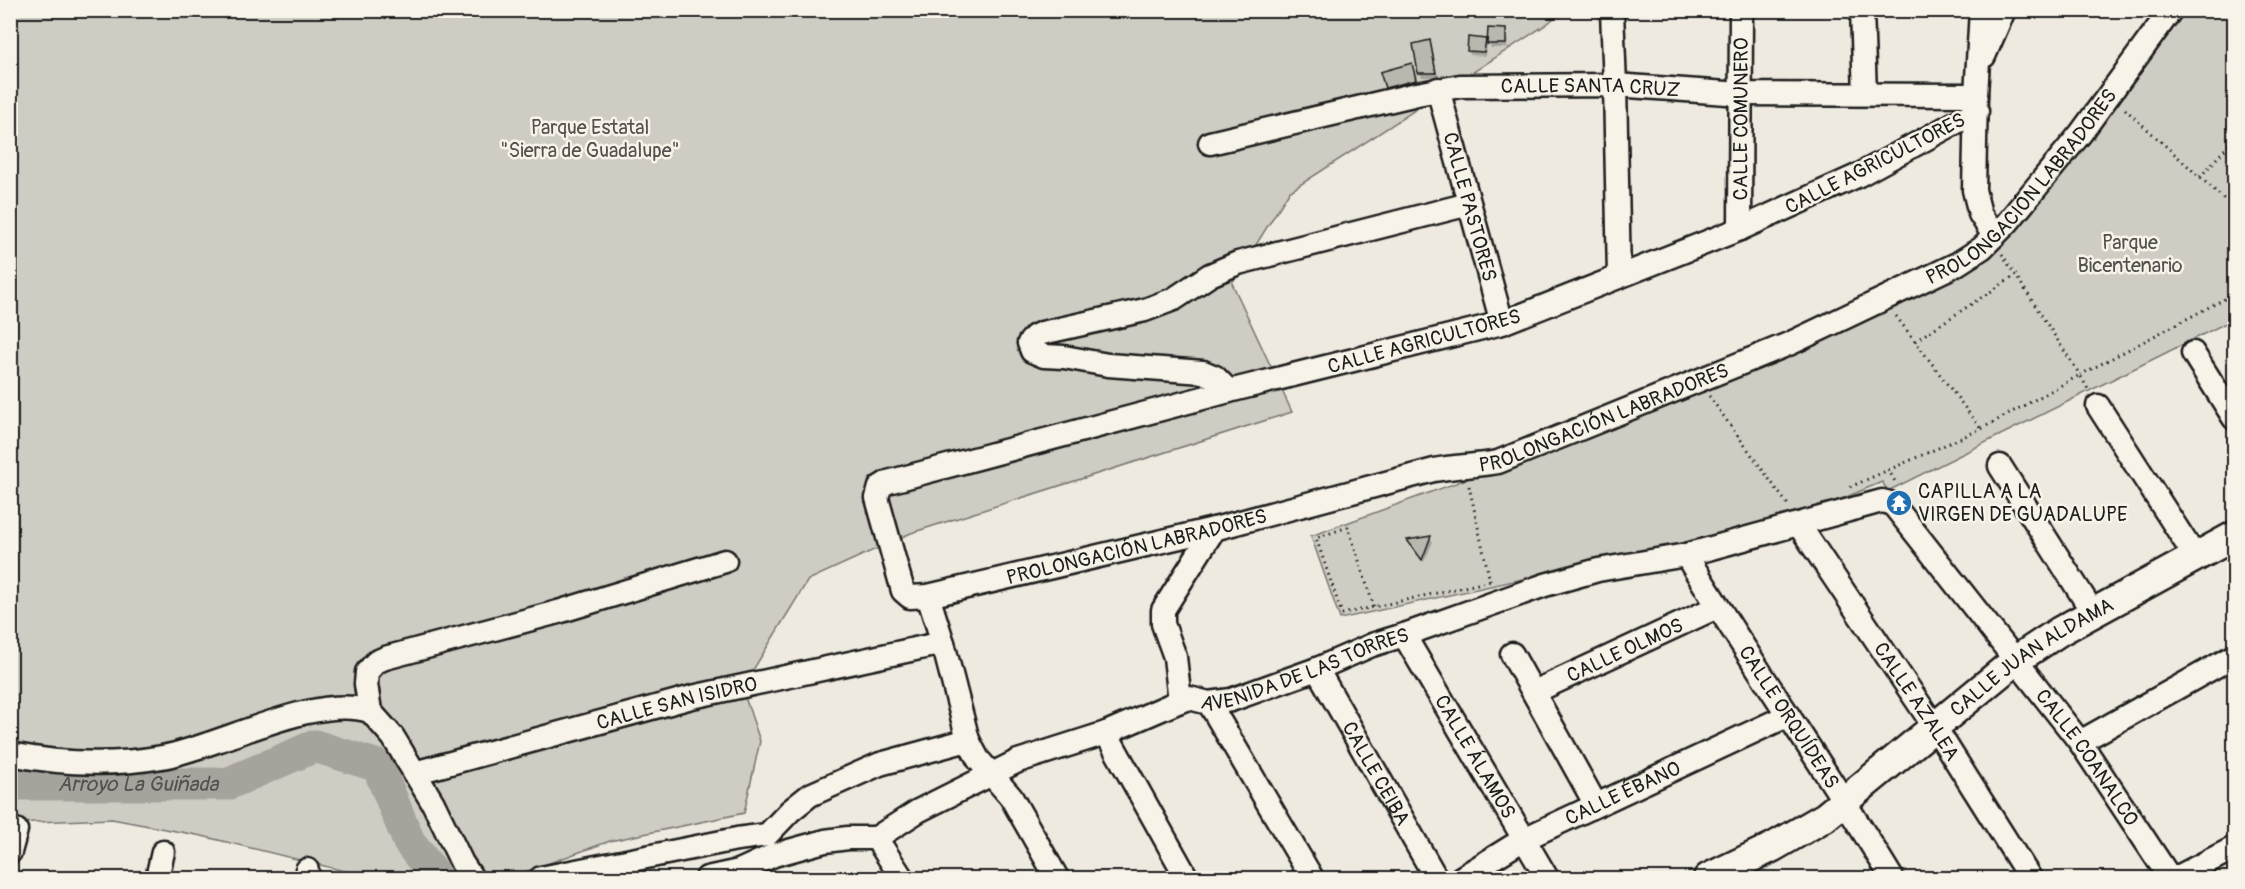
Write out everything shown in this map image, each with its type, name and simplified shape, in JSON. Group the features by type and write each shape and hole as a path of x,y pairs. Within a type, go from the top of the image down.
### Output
{"street":[{"name":"CALLE COMUNERO","path":"1740,229 1741,10"},
{"path":"1862,10 1865,94"},
{"path":"1981,10 1974,190 1980,214 1998,245"},
{"path":"1977,71 2004,10"},
{"name":"PROLONGACIÓN LABRADORES","path":"918,596 1214,530 1434,470 1498,462 1791,343 1957,264 1982,248 1998,245 2171,10"},
{"path":"1612,12 1616,85 1619,276"},
{"name":"CALLE SANTA CRUZ","path":"1210,143 1438,89 1460,86 1616,85 1741,94 1865,94 1976,103"},
{"name":"CALLE PASTORES","path":"1438,89 1503,323"},
{"name":"CALLE AGRICULTORES","path":"918,596 903,591 877,498 880,487 888,482 1229,391 1503,323 1740,229 1859,175 1976,103"},
{"path":"1229,391 1215,377 1203,372 1126,367 1044,356 1032,351 1029,343 1035,336 1042,333 1145,310 1174,299 1210,275 1238,263 1470,204"},
{"path":"2193,353 2235,418"},
{"path":"2098,406 2196,558"},
{"path":"2000,466 2094,614"},
{"name":"AVENIDA DE LAS TORRES","path":"876,838 918,811 1018,761 1106,733 1189,698 1209,703 1232,700 1317,669 1372,645 1404,636 1545,585 1598,570 1686,555 1797,519 1886,502"},
{"name":"CALLE COANALCO","path":"1886,502 1895,507 2080,742 2170,879"},
{"name":"CALLE AZALEA","path":"1797,519 1934,726 2030,879"},
{"path":"1180,701 1175,657 1163,624 1163,610 1214,530"},
{"name":"CALLE JUAN ALDAMA","path":"1708,879 1773,847 1825,817 2016,660 2060,631 2235,536"},
{"name":"CALLE ORQUÍDEAS","path":"1686,555 1892,879"},
{"path":"370,711 365,678 370,667 385,658 558,612 725,561"},
{"path":"918,596 943,643 968,740 978,759 1011,797 1057,879"},
{"name":"CALLE OLMOS","path":"1534,692 1717,606"},
{"name":"CALLE ÁLAMOS","path":"1404,636 1547,879"},
{"name":"CALLE SAN ISIDRO","path":"414,773 692,697 943,643"},
{"path":"1512,654 1596,805"},
{"path":"2080,742 2235,656"},
{"name":"CALLE CEIBA","path":"1317,669 1436,879"},
{"path":"1209,703 1312,879"},
{"path":"10,754 50,762 123,762 162,757 194,750 258,726 317,710 359,707 370,711 393,738 433,803 472,879"},
{"name":"CALLE ÉBANO","path":"1461,879 1524,839 1789,715"},
{"path":"1106,733 1186,879"},
{"path":"707,879 739,871 770,845 790,811 810,795 880,764 968,740"},
{"path":"10,852 16,830"},
{"path":"542,879 737,839 770,845 848,838 876,838 902,879"},
{"path":"2176,879 2235,848"},
{"path":"157,879 163,852"}],"path":[{"path":"2120,104 2235,208"},
{"path":"2200,177 2235,139"},
{"path":"1998,245 2098,406"},
{"path":"1915,341 2016,275"},
{"path":"1846,489 1981,429 2235,294"},
{"path":"1891,310 1981,429"},
{"path":"1707,393 1797,519"},
{"path":"1467,487 1490,581"},
{"path":"1374,607 1348,527 1316,538 1342,614 1374,607 1490,581 1501,579"}],"green space":[{"name":"Parque Estatal \"Sierra de Guadalupe\"","path":"10,11 1562,11 1547,24 1289,192 1232,283 1292,412 911,533 808,580 742,688 760,741 744,813 610,841 508,878 373,878 202,836 112,819 11,823"},
{"name":"Parque Bicentenario","path":"2182,11 2234,11 2234,319 1888,491 1882,482 1796,518 1686,548 1559,571 1340,619 1311,536 1666,406 1961,272"}],"building":[{"path":"1488,28 1506,29 1506,44 1487,44"},
{"path":"1468,37 1486,39 1484,52 1467,51"},
{"path":"1430,40 1436,73 1418,73 1413,44"},
{"path":"1412,63 1416,80 1385,88 1380,72"},
{"path":"1431,536 1422,560 1407,540"}],"waterway":[{"name":"Arroyo La Guiñada","path":"10,784 227,784 315,746 378,766 409,842 437,878"}],"place":[{"name":"CAPILLA A LA VIRGEN DE GUADALUPE","path":"1899,503"}]}
